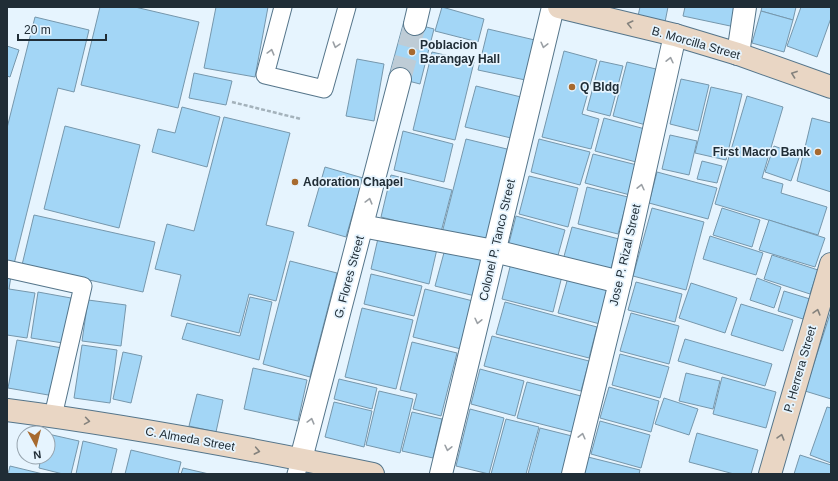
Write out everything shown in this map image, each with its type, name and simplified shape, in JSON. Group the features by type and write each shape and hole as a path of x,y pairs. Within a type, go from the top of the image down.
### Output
{"main road":[{"name":"B. Morcilla Street","path":"559,7 675,35 738,54 831,87"},
{"name":"P. Herrera Street","path":"770,474 831,264"},
{"name":"C. Almeda Street","path":"7,410 150,431 299,466 373,474"}],"street":[{"name":"Colonel P. Tanco Street","path":"441,474 553,7"},
{"path":"738,54 745,7"},
{"name":"Jose P. Rizal Street","path":"573,474 620,282 675,35"},
{"name":"G. Flores Street","path":"299,466 400,79"},
{"path":"362,226 494,252 620,282"}],"lane":[{"path":"283,7 265,75 324,89 347,7"},
{"path":"7,269 83,286 53,416"}],"path":[{"path":"232,102 301,119"}],"building":[{"path":"100,7 135,7 199,22 178,108 81,85"},
{"path":"216,7 268,7 255,77 204,68"},
{"path":"442,7 484,19 478,42 435,31"},
{"path":"640,7 668,7 665,22 638,16"},
{"path":"685,7 739,7 735,27 683,16"},
{"path":"762,7 796,7 793,20 761,11"},
{"path":"801,7 831,7 831,18 817,57 787,46"},
{"path":"761,11 793,20 784,52 752,43"},
{"path":"35,17 89,30 74,92 58,88 14,264 7,262 7,128"},
{"name":"Poblacion Barangay Hall","path":"404,21 434,29 420,84 389,76"},
{"path":"488,29 539,41 530,81 478,70"},
{"path":"7,46 19,50 10,77 7,76"},
{"name":"Q Bldg","path":"564,51 597,60 582,114 599,119 591,149 542,137"},
{"path":"432,52 474,62 455,140 413,130"},
{"path":"357,59 384,64 374,121 346,116"},
{"path":"600,61 623,66 610,116 587,110"},
{"path":"627,62 660,70 646,125 613,116"},
{"path":"194,73 232,81 226,105 189,98"},
{"path":"681,79 709,85 698,131 670,124"},
{"path":"476,86 521,97 511,138 465,127"},
{"path":"711,87 742,94 726,160 695,153"},
{"path":"747,96 783,107 762,178 783,184 781,193 827,207 818,235 715,204"},
{"path":"182,107 220,117 207,167 152,152 158,129 175,133"},
{"path":"224,117 290,133 266,225 294,232 276,301 249,294 239,333 171,316 181,275 155,269 167,224 194,231"},
{"path":"604,118 645,129 636,162 595,151"},
{"name":"First Macro Bank","path":"812,118 831,123 831,192 797,181"},
{"path":"65,126 140,145 119,228 44,209"},
{"path":"403,131 453,144 444,182 394,170"},
{"path":"670,135 697,141 689,175 662,169"},
{"path":"466,139 511,150 487,244 442,233"},
{"path":"539,139 590,152 580,185 531,172"},
{"path":"774,146 800,155 791,181 765,172"},
{"path":"593,154 637,165 630,195 585,183"},
{"path":"702,161 722,166 717,183 697,179"},
{"path":"325,167 363,178 346,237 308,226"},
{"path":"657,172 717,188 708,219 649,203"},
{"path":"391,175 452,190 441,232 381,217"},
{"path":"529,176 578,188 568,227 519,214"},
{"path":"587,187 628,197 618,234 578,224"},
{"path":"652,208 704,222 686,290 633,276"},
{"path":"722,208 760,220 752,247 713,235"},
{"path":"34,215 155,242 143,292 22,265"},
{"path":"516,216 565,230 557,259 508,247"},
{"path":"769,220 825,238 815,267 759,250"},
{"path":"572,227 619,239 610,272 563,260"},
{"path":"379,234 437,249 429,284 371,269"},
{"path":"710,236 763,253 756,275 703,259"},
{"path":"445,249 484,259 475,296 435,286"},
{"path":"772,255 818,270 810,294 764,279"},
{"path":"512,259 563,272 553,312 502,299"},
{"path":"290,261 337,273 310,377 263,364"},
{"path":"371,274 422,286 414,316 364,304"},
{"path":"569,274 610,284 600,324 558,313"},
{"path":"7,275 11,276 9,289 35,293 27,338 7,335"},
{"path":"757,278 781,287 774,308 750,300"},
{"path":"636,282 682,294 675,322 628,310"},
{"path":"691,283 737,298 725,333 679,318"},
{"path":"425,289 477,302 465,350 413,337"},
{"path":"784,291 810,299 803,319 778,311"},
{"path":"38,292 71,298 63,343 31,338"},
{"path":"250,297 272,302 259,360 182,339 187,323 240,336"},
{"path":"88,300 126,305 121,346 82,341"},
{"path":"505,302 597,327 589,358 496,334"},
{"path":"741,304 793,320 783,351 731,335"},
{"path":"362,308 413,320 396,389 345,377"},
{"path":"831,311 831,399 805,391"},
{"path":"631,313 679,326 669,364 620,351"},
{"path":"492,336 589,361 581,391 484,366"},
{"path":"685,339 772,364 765,386 678,361"},
{"path":"17,340 62,348 54,396 8,388"},
{"path":"412,342 457,353 441,416 413,409 417,394 400,390"},
{"path":"82,345 117,350 110,403 74,398"},
{"path":"123,352 142,356 131,403 113,399"},
{"path":"620,354 669,367 660,398 612,385"},
{"path":"253,368 307,380 298,421 244,409"},
{"path":"480,369 524,381 515,416 471,404"},
{"path":"686,373 720,381 713,409 679,401"},
{"path":"722,377 776,392 766,428 713,414"},
{"path":"339,379 377,388 372,409 334,399"},
{"path":"527,382 581,396 572,432 517,418"},
{"path":"609,387 659,401 651,432 600,418"},
{"path":"379,391 413,399 400,453 366,445"},
{"path":"197,394 223,400 216,432 189,426"},
{"path":"664,398 698,409 689,435 655,424"},
{"path":"334,402 372,411 364,447 325,437"},
{"path":"827,407 831,408 831,463 810,455"},
{"path":"470,409 504,418 489,474 456,466"},
{"path":"412,412 442,419 433,458 402,451"},
{"path":"506,419 539,427 526,474 491,474"},
{"path":"600,421 650,435 641,468 591,454"},
{"path":"540,428 572,436 563,474 528,474"},
{"path":"697,433 758,450 751,474 734,474 689,462"},
{"path":"56,436 79,441 71,474 63,474 39,468 40,465 56,465"},
{"path":"83,441 117,449 111,474 76,474"},
{"path":"131,450 181,462 178,474 125,474"},
{"path":"800,455 831,465 831,474 794,474"},
{"path":"588,457 640,470 639,474 584,474"},
{"path":"10,466 43,474 8,474"},
{"path":"183,468 209,474 181,474"}],"tunnel":[{"path":"400,79 415,24"}],"place":[{"name":"Poblacion Barangay Hall","path":"412,52"},
{"name":"Q Bldg","path":"572,87"},
{"name":"First Macro Bank","path":"818,152"},
{"name":"Adoration Chapel","path":"295,182"}]}
